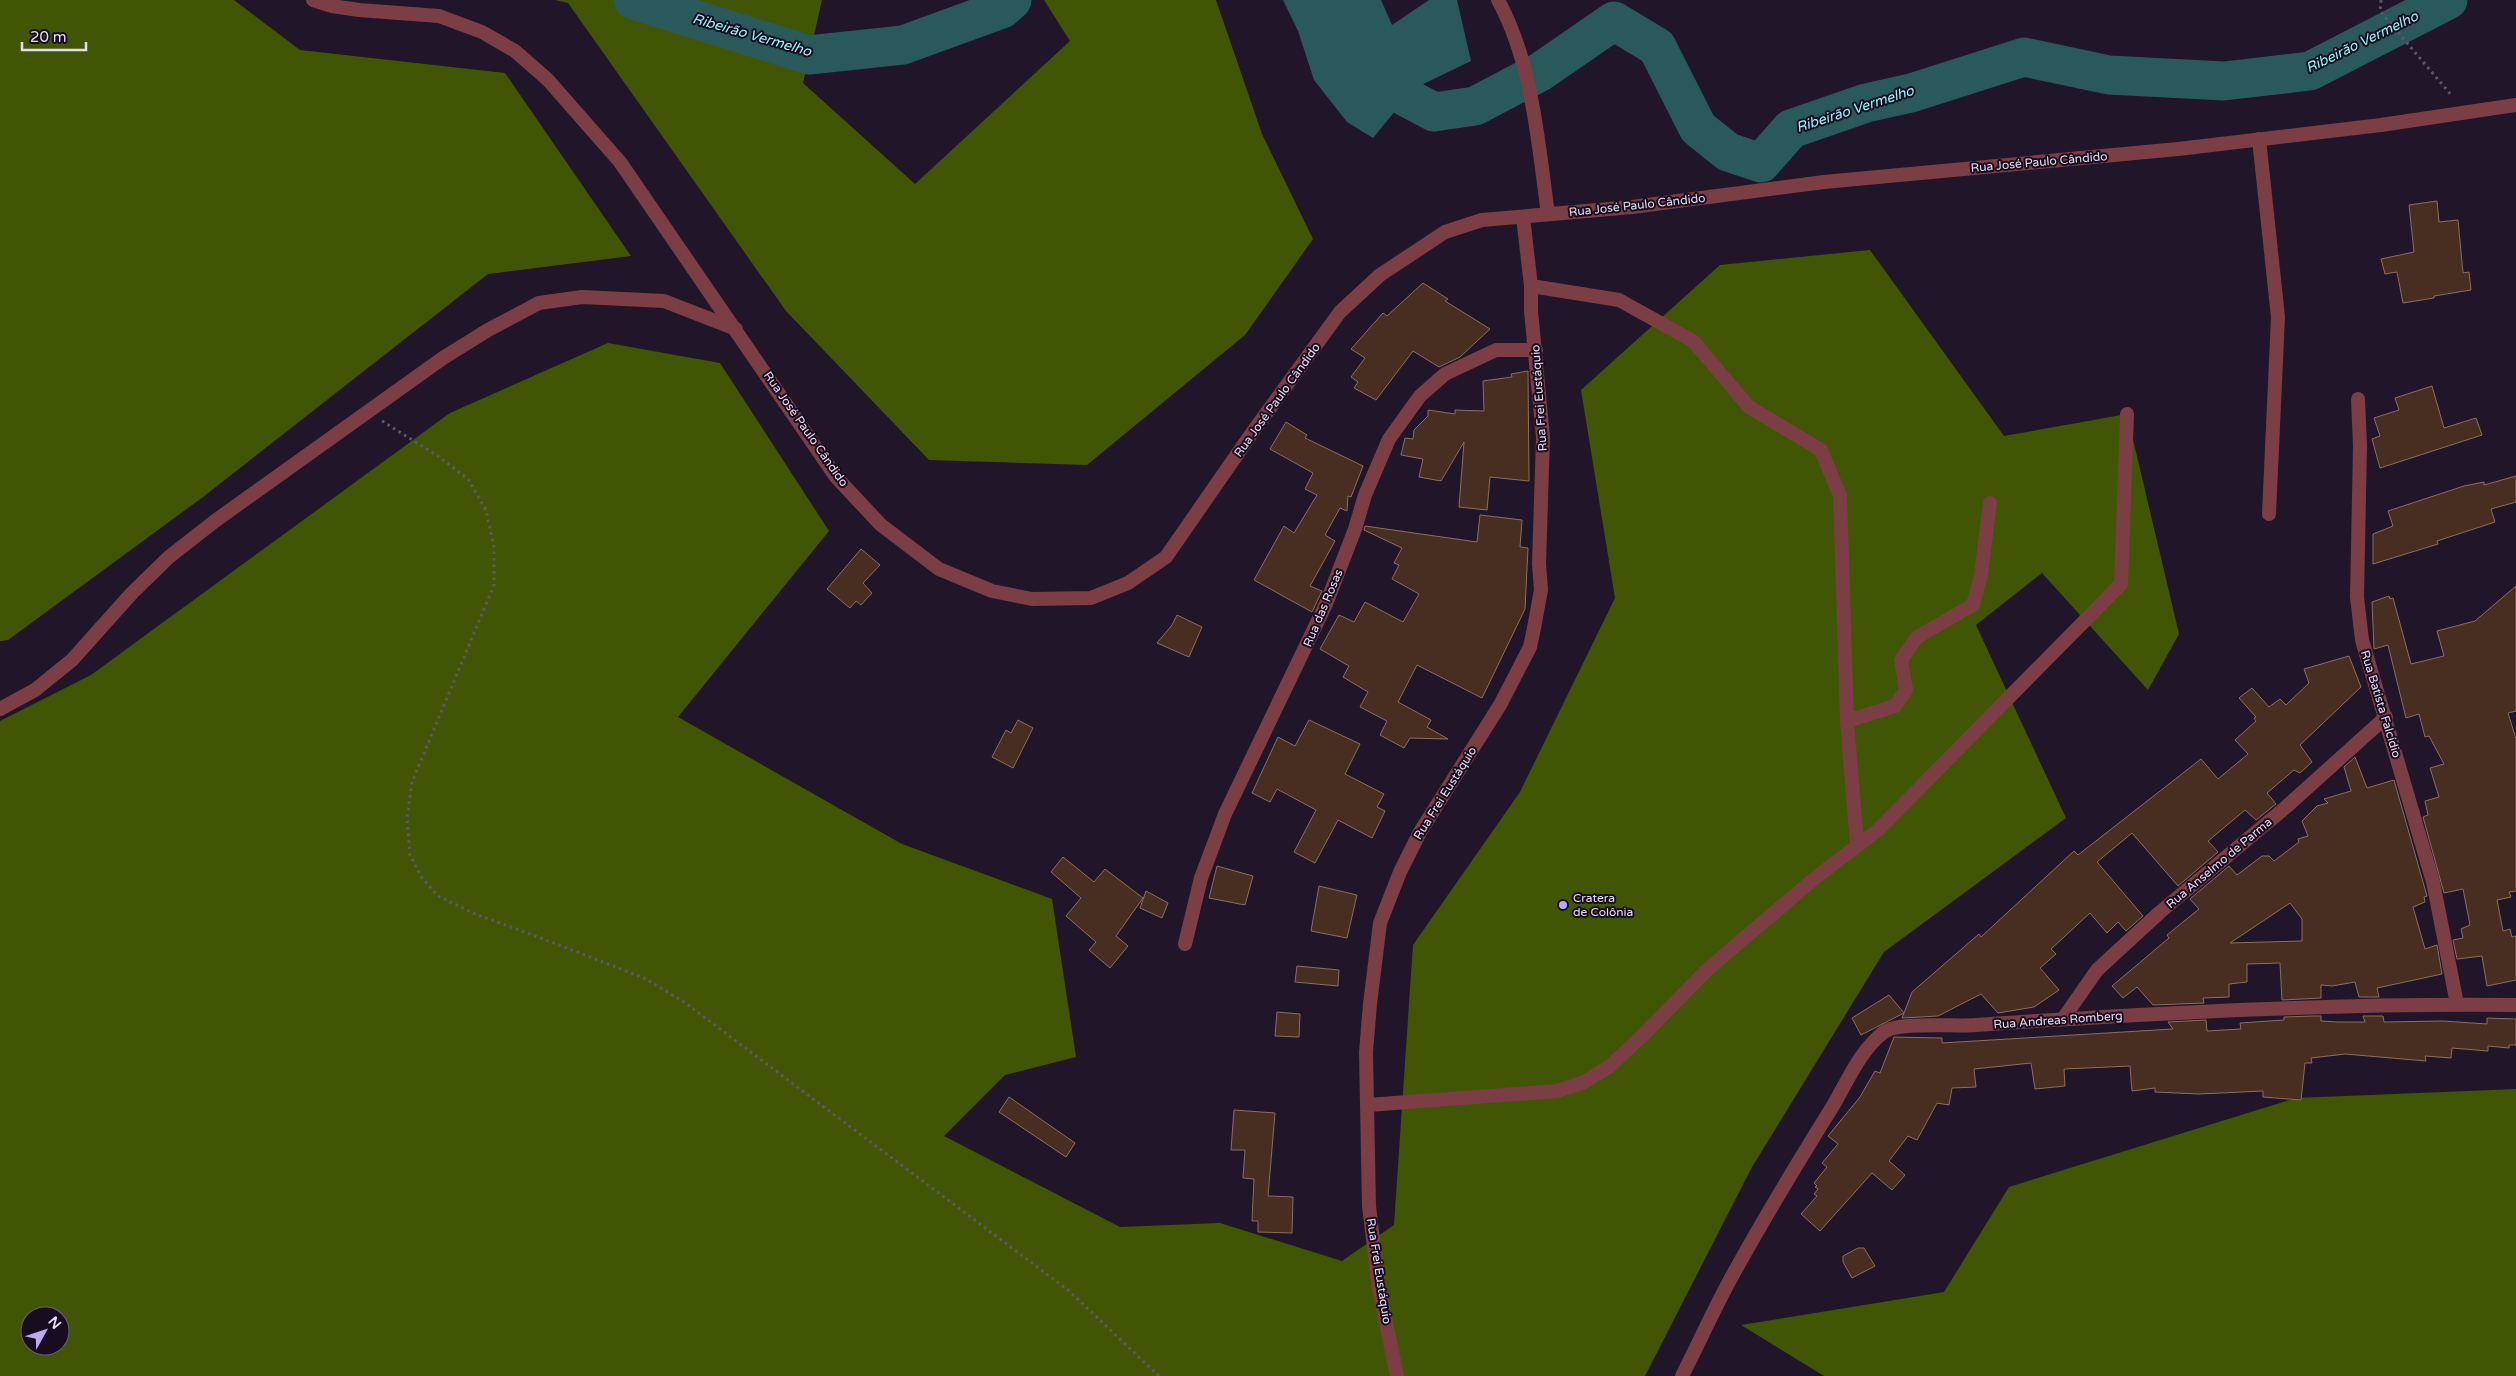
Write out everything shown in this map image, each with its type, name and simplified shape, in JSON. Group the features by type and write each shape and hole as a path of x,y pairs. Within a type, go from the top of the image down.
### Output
{"street":[{"name":"Rua José Paulo Cândido","path":"313,0 332,6 359,10 439,16 482,32 515,51 548,80 620,162 836,477 881,524 939,569 992,591 1032,599 1090,598 1128,583 1166,557 1254,430 1340,312 1380,275 1445,232 1482,220 1632,207 1824,182 2259,139 2381,125 2516,105"},
{"path":"1498,0 1515,36 1521,54 1548,214"},
{"path":"2259,139 2278,317 2270,514"},
{"name":"Rua Frei Eustáquio","path":"1396,1376 1372,1241 1369,1206 1366,1052 1380,923 1400,872 1417,839 1500,706 1530,647 1534,628 1541,590 1539,564 1543,437 1531,311 1531,286 1523,217"},
{"path":"1531,286 1619,300 1693,340 1749,407 1821,450 1840,496 1847,721 1857,846"},
{"path":"0,709 36,690 72,660 132,593 169,557 215,521 444,358 488,330 539,303 582,297 664,301 736,329"},
{"name":"Rua das Rosas","path":"1185,944 1201,878 1224,814 1326,604 1355,529 1365,495 1389,439 1420,396 1445,374 1496,350 1536,350"},
{"name":"Rua Batista Falcídio","path":"2358,398 2360,446 2357,598 2362,640 2433,882 2457,1004"},
{"path":"1368,1105 1557,1091 1584,1082 1610,1066 1707,970 1815,878 1878,830 2121,584 2127,414"},
{"path":"1847,721 1894,706 1906,690 1901,660 1917,636 1973,605 1981,575 1990,503"},
{"name":"Rua Anselmo de Parma","path":"2063,1019 2097,970 2158,913 2286,807 2386,717"},
{"name":"Rua Andreas Romberg","path":"1682,1376 1734,1272 1857,1064 1876,1039 1886,1030 1896,1026 1956,1026 2311,1007 2457,1004 2516,1005"}],"path":[{"path":"2381,0 2380,11 2465,112"},
{"path":"369,412 438,456 468,479 486,510 494,547 494,585 412,782 407,818 410,855 422,878 438,896 475,914 644,978 684,1002 1068,1290 1159,1376"}],"green space":[{"path":"0,0 234,0 300,50 505,73 631,256 488,274 203,497 8,640 0,641"},
{"path":"555,0 822,0 803,83 915,184 1070,41 1044,0 1216,0 1262,134 1313,239 1245,335 1087,465 929,460 786,311 568,3"},
{"path":"1870,250 2004,436 2127,414 2179,634 2148,690 2042,573 1976,625 2066,818 1884,952 1752,1167 1645,1376 0,1376 0,721 91,675 450,413 608,343 720,363 829,531 678,717 902,844 1052,899 1076,1057 1005,1075 944,1136 1120,1227 1220,1223 1342,1261 1394,1225 1413,945 1520,792 1615,598 1581,390 1720,265"},
{"path":"2516,1089 2516,1376 1824,1376 1741,1325 1944,1292 2009,1187 2296,1098"}],"shaded area":[{"path":"1283,0 1381,0 1392,25 1429,0 1457,0 1471,61 1413,89 1373,138 1347,122 1314,80 1298,31"}],"building":[{"path":"2437,201 2439,222 2458,220 2463,273 2469,272 2471,290 2403,303 2397,272 2385,274 2381,259 2414,252 2409,205"},
{"path":"1423,283 1448,299 1445,301 1490,329 1460,357 1439,367 1413,351 1376,400 1354,388 1358,382 1351,377 1365,358 1351,349 1383,313 1387,316"},
{"path":"1528,371 1529,481 1490,477 1487,510 1459,507 1464,442 1441,481 1419,477 1423,459 1401,455 1405,438 1413,439 1414,430 1428,416 1428,410 1455,414 1455,410 1484,411 1483,381 1512,377 1511,374"},
{"path":"2432,386 2444,428 2476,418 2482,435 2380,468 2372,439 2380,436 2374,418 2399,410 2395,398"},
{"path":"1286,422 1307,435 1305,438 1363,466 1351,497 1348,496 1347,511 1340,508 1325,535 1335,541 1310,586 1322,591 1312,612 1254,580 1284,526 1294,533 1317,495 1305,489 1313,473 1270,449"},
{"path":"2516,476 2516,502 2491,509 2495,522 2437,541 2438,544 2373,564 2373,534 2393,526 2388,511 2464,486 2484,482 2484,485"},
{"path":"1480,515 1522,520 1520,547 1528,548 1525,609 1482,698 1417,665 1398,702 1431,720 1427,727 1448,739 1410,738 1404,748 1380,735 1387,721 1360,707 1368,692 1343,677 1349,666 1320,649 1339,615 1354,622 1365,602 1403,622 1419,594 1392,579 1399,565 1394,563 1402,548 1364,530 1365,526 1477,542"},
{"path":"861,549 880,565 863,583 872,593 861,605 856,601 850,608 827,589"},
{"path":"2516,586 2516,711 2508,713 2516,739 2516,891 2509,892 2511,897 2497,900 2503,931 2510,929 2512,937 2516,936 2516,980 2487,986 2482,956 2457,959 2453,940 2463,938 2461,929 2470,925 2463,889 2444,893 2423,817 2428,815 2425,801 2439,797 2430,768 2444,764 2429,736 2425,737 2419,714 2406,718 2388,645 2374,649 2372,602 2389,596 2390,599 2393,598 2411,664 2444,656 2437,631 2475,621"},
{"path":"1177,615 1202,627 1189,657 1157,643 1172,625"},
{"path":"2349,656 2361,687 2300,745 2312,762 2300,773 2294,770 2267,793 2276,804 2256,820 2245,810 2208,841 2218,852 2178,886 2132,833 2097,862 2143,916 2126,931 2118,922 2107,933 2090,913 2051,949 2056,954 2040,968 2059,990 2034,1007 1998,1013 1981,994 1938,1016 1902,1018 1912,992 1979,934 1981,937 2074,851 2078,855 2201,759 2218,779 2248,754 2235,740 2256,721 2254,718 2256,717 2239,698 2252,688 2269,707 2280,699 2286,705 2309,683 2304,669"},
{"path":"1018,720 1033,728 1013,768 992,757 1006,730 1011,733"},
{"path":"1309,720 1360,744 1345,774 1384,794 1377,807 1385,811 1372,838 1338,820 1315,863 1294,852 1316,810 1277,789 1270,802 1252,793 1278,737 1295,746"},
{"path":"2355,757 2367,788 2394,780 2427,896 2424,897 2425,902 2413,907 2425,949 2437,945 2442,974 2377,988 2379,997 2359,997 2355,982 2332,986 2321,985 2321,998 2282,1000 2280,963 2247,964 2247,982 2229,984 2229,997 2203,998 2204,1003 2153,1005 2137,987 2123,998 2112,986 2169,938 2167,935 2199,909 2190,899 2229,866 2237,875 2262,856 2269,856 2274,861 2299,842 2298,839 2308,836 2302,821 2317,806 2328,803 2324,799 2351,791 2344,767","holes":["2290,903 2302,919 2302,941 2230,943"]},
{"path":"1063,857 1094,882 1105,869 1143,898 1116,936 1128,946 1110,968 1089,950 1096,942 1066,916 1081,898 1051,872"},
{"path":"1217,866 1253,876 1245,905 1209,898"},
{"path":"1319,886 1357,895 1347,938 1311,931"},
{"path":"1146,891 1168,903 1162,918 1140,908"},
{"path":"1297,966 1339,970 1338,986 1295,982"},
{"path":"1889,995 1904,1013 1861,1035 1852,1018"},
{"path":"1277,1012 1300,1014 1299,1037 1275,1036"},
{"path":"2321,1016 2321,1021 2338,1022 2365,1022 2363,1016 2383,1016 2384,1022 2443,1021 2487,1024 2487,1018 2516,1019 2516,1045 2509,1045 2509,1048 2488,1046 2488,1051 2452,1048 2451,1058 2425,1056 2426,1061 2345,1054 2311,1058 2312,1063 2305,1063 2301,1100 2263,1097 2263,1091 2199,1094 2155,1092 2155,1088 2132,1091 2130,1066 2064,1069 2065,1086 2035,1089 2031,1063 1974,1069 1976,1087 1952,1088 1949,1105 1937,1103 1917,1140 1908,1136 1889,1161 1905,1175 1892,1190 1872,1173 1820,1231 1801,1214 1817,1196 1814,1194 1818,1189 1814,1183 1827,1167 1822,1163 1838,1144 1828,1136 1860,1097 1875,1071 1880,1073 1894,1037 1942,1038 1942,1043 2173,1029 2168,1022 2206,1020 2207,1031 2241,1029 2240,1023 2284,1020 2284,1017"},
{"path":"1009,1097 1075,1143 1066,1157 999,1112"},
{"path":"1234,1110 1275,1113 1268,1196 1293,1197 1292,1233 1258,1232 1258,1221 1252,1221 1254,1179 1243,1178 1245,1150 1231,1150"},
{"path":"1858,1248 1864,1248 1875,1266 1852,1278 1843,1262 1843,1256"}],"waterway":[{"name":"Ribeirão Vermelho","path":"633,0 809,55 903,45 1002,9 1012,0"},
{"name":"Ribeirão Vermelho","path":"1341,0 1372,62 1400,94 1434,112 1475,106 1540,72 1614,21 1657,47 1698,128 1728,152 1761,163 1791,129 1866,103 1911,93 2024,57 2109,75 2224,81 2310,71 2448,0"}],"place":[{"name":"Cratera de Colônia","path":"1563,905"}]}
